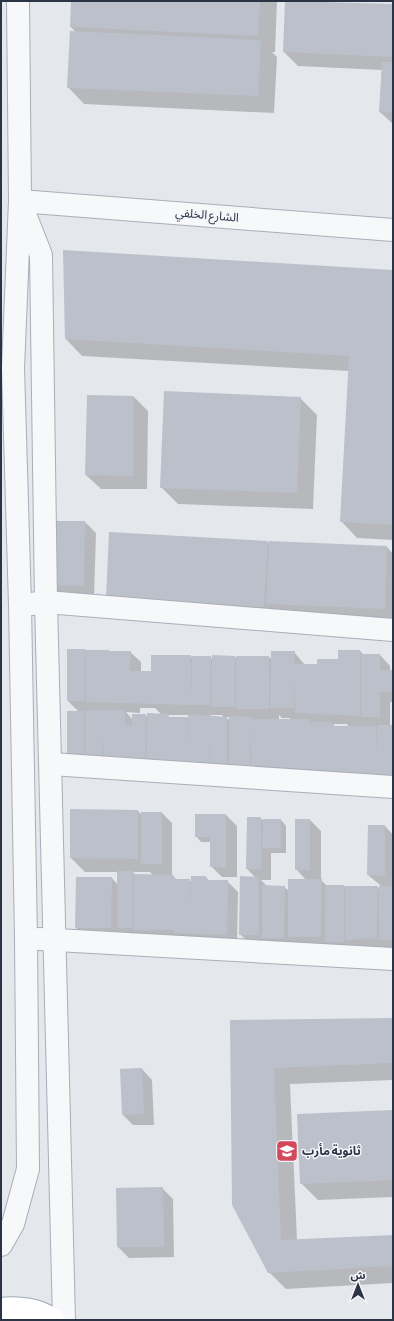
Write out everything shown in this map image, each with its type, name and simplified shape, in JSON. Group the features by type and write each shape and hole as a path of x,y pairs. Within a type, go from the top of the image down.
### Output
{"main road":[{"path":"1,1309 14,1307 32,1310 53,1320"}],"street":[{"path":"1,1245 13,1224 28,1169 26,938 20,605 13,368 20,201 18,1"},
{"path":"20,201 41,256 53,939 64,1320"},
{"name":"الشارع الخلفي","path":"20,201 393,230"},
{"path":"13,368 44,365"},
{"path":"20,605 46,602 393,630"},
{"path":"51,764 393,787"},
{"path":"26,938 393,959"}],"building":[{"path":"71,1 260,1 258,36 70,27"},
{"path":"285,1 393,4 393,57 283,52"},
{"path":"70,31 261,40 258,96 67,88"},
{"path":"382,62 393,62 393,113 379,112"},
{"path":"63,250 393,270 393,525 340,522 349,356 65,339"},
{"path":"164,391 301,397 297,493 160,488"},
{"path":"87,395 134,396 133,476 85,475"},
{"path":"49,521 85,521 84,586 48,585"},
{"path":"109,532 268,541 264,607 106,599"},
{"path":"269,541 387,546 385,609 266,604"},
{"path":"67,649 85,649 85,701 67,701"},
{"path":"86,650 131,651 130,671 151,671 151,655 191,655 191,705 86,702"},
{"path":"338,650 360,650 360,716 295,713 295,674 294,708 270,708 271,651 295,651 294,664 317,664 317,659 338,659"},
{"path":"361,654 380,654 380,670 393,670 393,692 380,692 380,717 361,717"},
{"path":"212,655 235,656 235,707 211,707"},
{"path":"192,656 211,656 210,705 191,705"},
{"path":"236,656 269,656 269,709 236,709"},
{"path":"85,710 125,710 125,725 132,725 132,714 146,714 145,764 104,763 104,731 103,762 85,762"},
{"path":"67,711 84,711 84,763 67,763"},
{"path":"147,713 168,714 168,717 187,717 187,748 188,714 227,717 227,770 210,770 210,736 209,769 146,767"},
{"path":"229,716 251,717 250,769 229,769"},
{"path":"251,719 310,719 310,722 332,722 332,726 376,726 376,757 377,725 393,725 393,777 251,773"},
{"path":"70,809 138,810 138,859 70,858"},
{"path":"141,812 162,812 162,864 141,864"},
{"path":"195,814 226,814 226,867 210,867 210,837 195,837"},
{"path":"247,817 261,817 261,869 246,869"},
{"path":"263,819 281,819 281,848 262,848"},
{"path":"295,819 310,819 310,870 295,870"},
{"path":"368,825 385,825 385,876 367,875"},
{"path":"117,871 133,871 133,928 117,928"},
{"path":"134,874 174,875 174,879 190,879 190,911 191,876 206,876 206,880 228,880 227,935 174,933 174,930 134,930"},
{"path":"240,876 259,877 259,935 239,935"},
{"path":"76,877 112,877 111,928 75,928"},
{"path":"288,879 322,879 321,937 288,937"},
{"path":"262,885 285,886 284,938 262,938"},
{"path":"325,885 344,885 344,942 325,942"},
{"path":"345,886 378,886 377,938 345,940"},
{"path":"379,886 393,886 393,940 379,940"},
{"path":"393,1018 393,1063 274,1068 281,1240 393,1235 393,1266 268,1273 232,1205 230,1020"},
{"path":"142,1068 144,1114 122,1115 120,1069"},
{"path":"393,1110 393,1180 300,1184 297,1114"},
{"path":"163,1187 164,1247 117,1247 116,1188"}],"place":[{"name":"ثانوية مأرب","path":"287,1151"}]}
